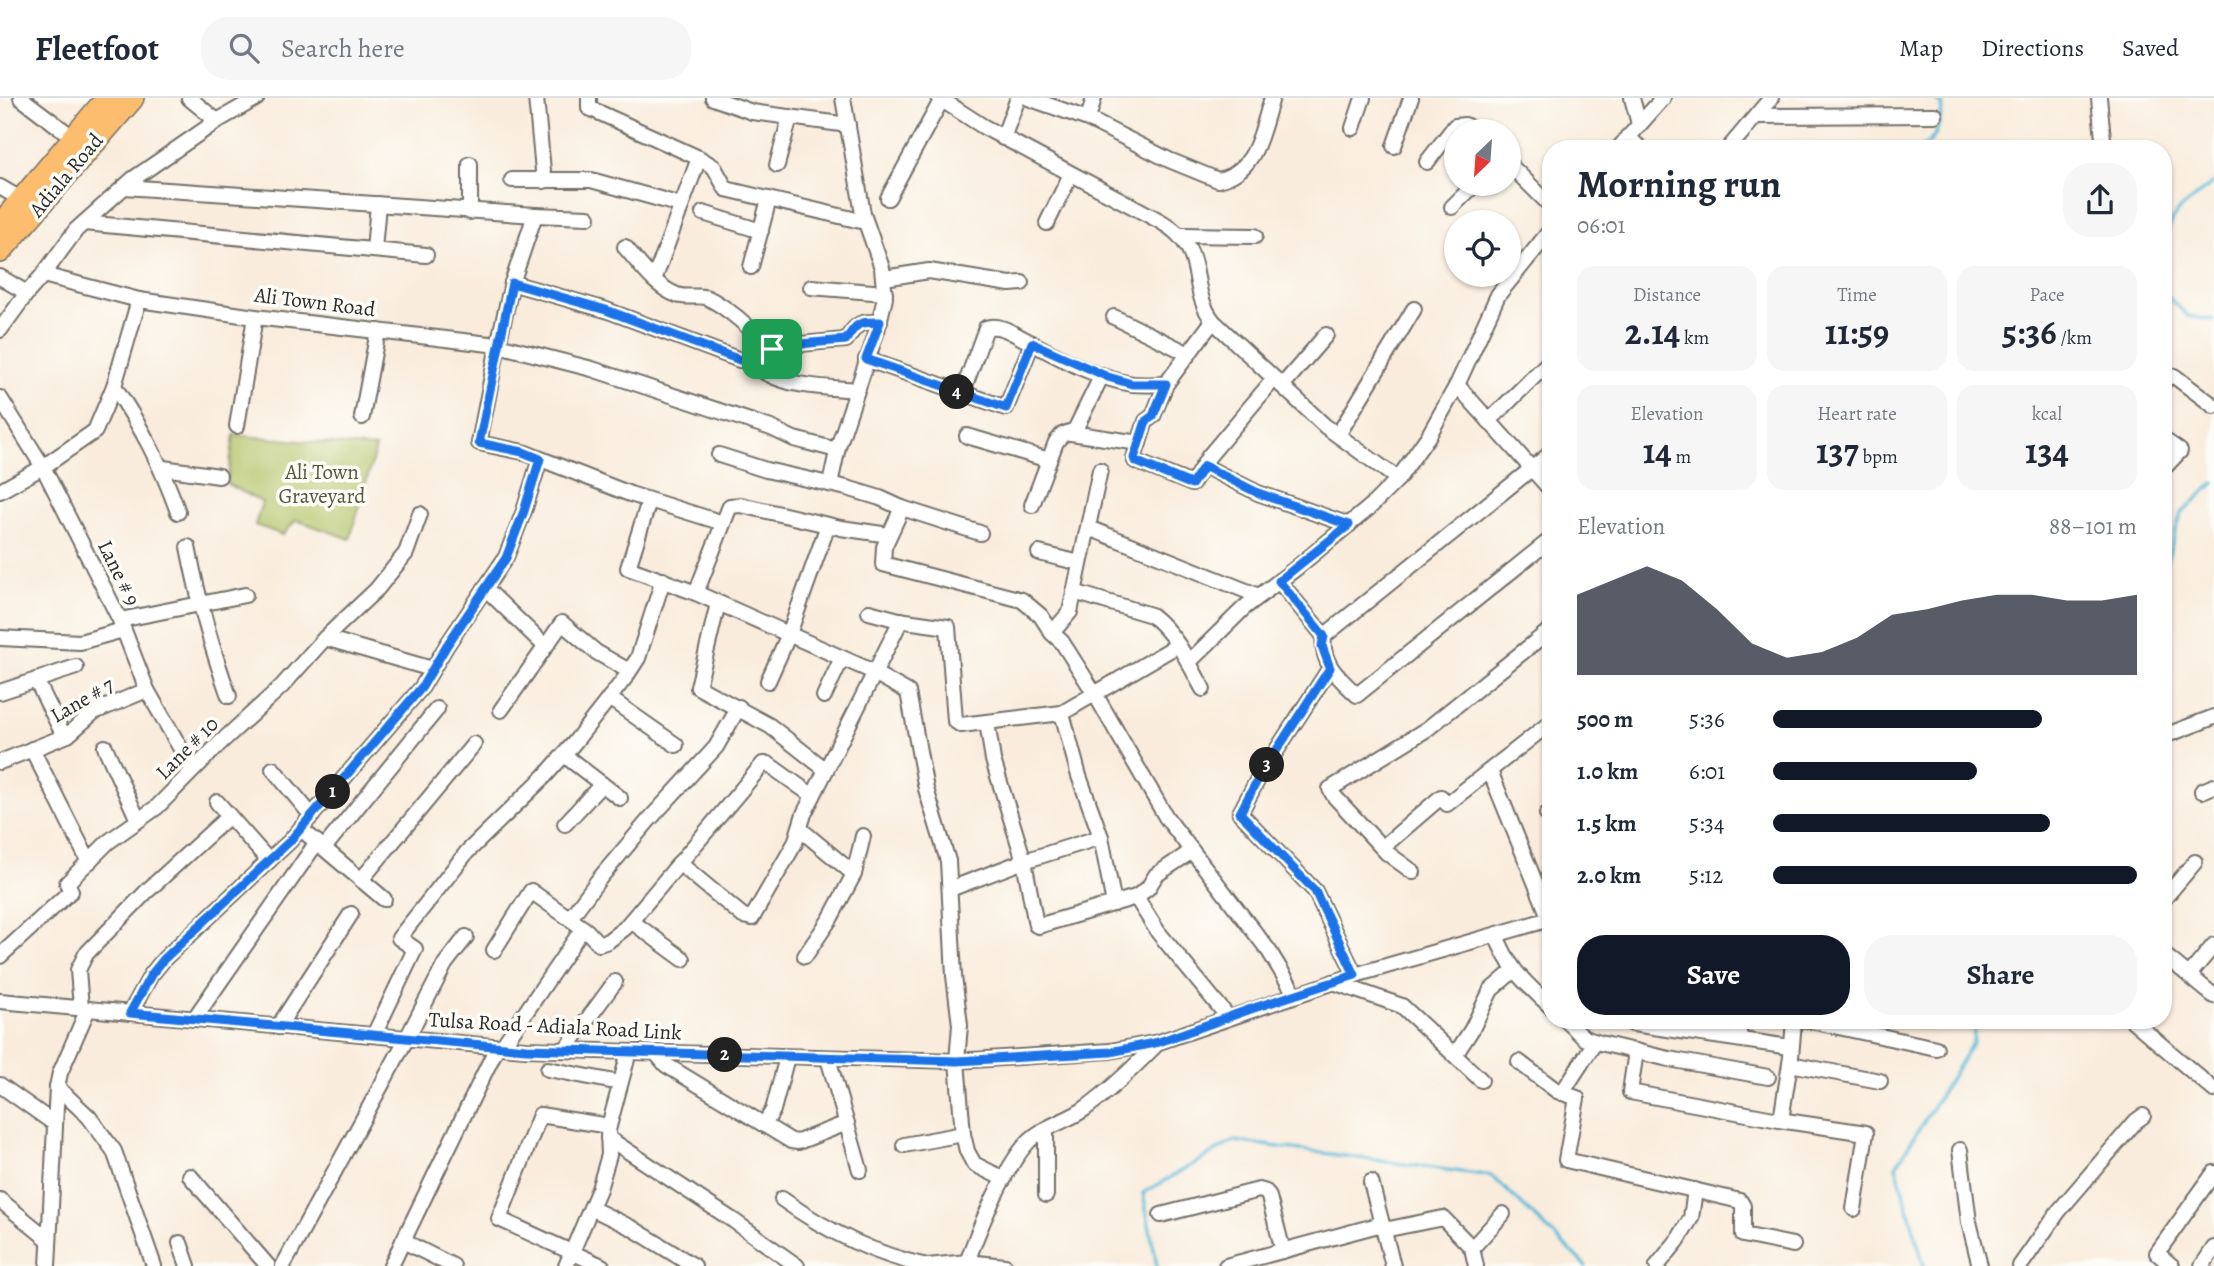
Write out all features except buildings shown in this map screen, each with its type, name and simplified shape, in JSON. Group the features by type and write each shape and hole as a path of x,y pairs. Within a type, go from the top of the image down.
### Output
{"main road":[{"path":"0,226 22,200 81,144 108,98"},
{"name":"Adiala Road","path":"0,251 81,144 132,98"}],"street":[{"path":"21,98 81,144"},
{"path":"189,98 217,121"},
{"path":"0,330 76,230 124,187 217,121 257,98"},
{"path":"536,98 544,181"},
{"path":"589,98 589,108 714,167 726,189 865,222"},
{"path":"713,98 790,117 848,125"},
{"path":"830,484 855,390 884,309 885,293 884,278 865,222 844,98"},
{"path":"1003,138 1018,98"},
{"path":"1028,98 1088,119 1170,160 1218,180 1237,172 1252,158 1272,98"},
{"path":"1088,119 1094,98"},
{"path":"1353,128 1363,98"},
{"path":"1394,146 1411,98"},
{"path":"1632,98 1639,124"},
{"path":"1625,140 1663,98"},
{"path":"1736,140 1771,98"},
{"path":"2099,98 2103,140"},
{"path":"888,198 940,99 1003,138 1181,235 1189,247 1206,312 1213,321 1338,435 1398,479"},
{"path":"1756,116 1935,115"},
{"path":"777,165 790,117"},
{"path":"1427,162 1444,140"},
{"path":"654,280 699,158"},
{"path":"470,164 470,212"},
{"path":"1047,223 1071,174"},
{"path":"1521,176 1542,197"},
{"path":"512,180 591,180 681,205"},
{"path":"0,187 22,200"},
{"path":"124,187 470,212 589,217"},
{"path":"1452,207 1463,196"},
{"path":"751,267 769,199"},
{"path":"374,250 377,204"},
{"path":"703,214 761,231"},
{"path":"535,215 512,283 479,443 523,452 649,501 723,523"},
{"path":"84,223 426,255"},
{"path":"1181,235 1255,236"},
{"path":"1189,662 1259,596 1349,525 1398,479 1429,435 1457,385 1498,295 1542,241"},
{"path":"625,247 654,280 676,295 707,297 772,349"},
{"path":"884,278 929,271 1010,284 1022,283"},
{"name":"Ali Town Road","path":"43,275 139,300 255,317 498,345 592,369 771,428 793,439 837,450"},
{"path":"0,277 27,293"},
{"path":"512,283 606,310 749,361 765,374 782,382 855,390"},
{"path":"811,287 885,293"},
{"path":"0,491 43,467 95,431 114,386 139,300"},
{"path":"1338,435 1413,309"},
{"path":"237,426 255,317"},
{"path":"1114,317 1189,354"},
{"path":"1213,321 1166,384 1153,416 1146,421 1134,458 1135,461 1192,484 1209,456 1326,335"},
{"path":"749,361 772,349 799,343 846,340 857,324 880,322"},
{"path":"962,394 986,328 997,327 1102,375 1132,384 1166,384"},
{"path":"362,417 379,331"},
{"path":"866,359 1006,408 1032,343"},
{"path":"1489,421 1542,371"},
{"path":"1032,505 1058,438 1075,430 1102,375"},
{"path":"2172,375 2214,406"},
{"path":"1457,385 1542,480"},
{"path":"114,386 144,431 163,468 178,512"},
{"name":"Lane # 9","path":"0,398 43,467 122,625 147,690 193,770"},
{"path":"1071,433 1139,443"},
{"path":"967,436 1049,460"},
{"path":"2172,445 2180,451 2172,459"},
{"path":"719,456 880,498 902,508 980,533"},
{"path":"130,1013 151,975 164,959 301,829 422,687 506,558 540,459"},
{"path":"1542,460 1324,636 1322,646 1333,674 1357,695 1542,546"},
{"path":"1204,466 1258,493 1349,525"},
{"path":"163,468 219,476"},
{"path":"1052,633 1070,612 1100,471"},
{"path":"649,501 628,568 696,593 875,673 908,692 926,789 948,862 954,976 960,1025 957,1061 963,1134 974,1164 1004,1179"},
{"path":"696,593 730,506 741,505 828,525 889,535"},
{"path":"902,508 884,547 883,564 1022,600 1041,616 1052,633 1062,642 1095,694 1161,809 1269,950 1295,994"},
{"name":"Lane # 10","path":"0,956 71,891 67,883 108,842 157,807 377,589 406,553 420,514"},
{"path":"768,681 789,635 828,525"},
{"path":"1089,528 1259,596"},
{"path":"188,547 200,604 229,696"},
{"path":"1039,553 1080,563"},
{"path":"373,1035 415,949 399,938 467,852 564,755 629,671 638,658 663,580"},
{"path":"1279,581 1324,636"},
{"path":"485,588 545,646"},
{"path":"1074,592 1151,615 1164,626 1178,645 1203,689"},
{"path":"0,638 80,642 122,625 245,595"},
{"path":"718,603 698,687 770,726 826,770"},
{"path":"869,612 948,627 955,721 961,725 1062,713 1178,645"},
{"path":"679,863 743,916 751,918 795,843 804,814 901,620"},
{"path":"501,710 559,625 565,624 596,652 629,671"},
{"path":"1413,872 1382,848 1330,789 1427,729 1542,636"},
{"path":"325,638 432,669"},
{"path":"824,696 842,658"},
{"path":"0,692 76,667"},
{"path":"1330,668 1258,779 1240,813 1315,891 1355,975"},
{"path":"36,680 64,736"},
{"name":"Lane # 7","path":"0,762 64,736 94,712 147,690"},
{"path":"609,698 676,746"},
{"path":"570,918 648,821 716,747 739,708"},
{"path":"194,1019 321,845 437,709"},
{"path":"1062,713 1079,776 1101,837 1114,904"},
{"path":"2172,733 2214,716"},
{"path":"987,722 993,760 1024,861 1035,925 1136,897 1148,888 1156,875 1192,851"},
{"path":"1382,848 1441,796 1447,804 1542,729"},
{"path":"361,880 474,744"},
{"path":"105,747 138,820"},
{"path":"32,749 89,862"},
{"path":"564,755 620,798"},
{"path":"494,950 531,891 583,928 599,944 608,941 631,921 763,764 768,764 813,796"},
{"path":"273,769 312,816"},
{"path":"1490,771 1542,899"},
{"path":"565,824 601,784"},
{"path":"217,802 269,861"},
{"path":"48,1266 57,1087 84,1009 79,971 86,954 147,891 229,816"},
{"path":"301,829 384,899"},
{"path":"800,829 854,874"},
{"path":"805,956 830,919 854,874 863,836"},
{"path":"950,888 1101,837"},
{"path":"2172,889 2195,862"},
{"path":"1136,897 1158,932 1228,1017"},
{"path":"278,1027 351,914"},
{"path":"631,921 684,958"},
{"name":"Tulsa Road - Adiala Road Link","path":"0,1001 499,1047 957,1061 1110,1052 1159,1042 1355,975 1542,921"},
{"path":"391,1266 499,1047 583,928"},
{"path":"1496,934 1513,971 1542,998"},
{"path":"283,1266 445,964 466,937"},
{"path":"2189,975 2214,945"},
{"path":"2172,961 2214,996"},
{"path":"1455,1055 1472,1029 1491,990 1513,971"},
{"path":"565,1050 615,982"},
{"path":"1333,982 1402,1006 1481,1080"},
{"path":"1575,1029 1584,1038 1595,1042 1768,1077"},
{"path":"1669,1029 1790,1047"},
{"path":"1739,1029 1741,1039"},
{"path":"1782,1120 1793,1029"},
{"path":"1848,1029 1936,1048"},
{"path":"2143,1029 2214,1090"},
{"path":"966,1264 1011,1165 1030,1140 1082,1111 1122,1079 1159,1042"},
{"path":"1562,1093 1595,1042"},
{"path":"1636,1051 1629,1091 1866,1133 1854,1209"},
{"path":"566,1266 574,1252 609,1155 608,1132 629,1052"},
{"path":"656,1053 666,1065 764,1125 798,1142 847,1123"},
{"path":"764,1125 772,1110 787,1057"},
{"path":"828,1058 860,1170"},
{"path":"1519,1062 1562,1093 1577,1098 1566,1160 1743,1203 1743,1235 1793,1245"},
{"path":"1790,1064 1880,1081"},
{"path":"548,1069 620,1083"},
{"path":"0,1085 55,1124"},
{"path":"57,1087 89,1117 114,1151 154,1266"},
{"path":"602,1266 499,1219 540,1115 608,1132 795,1265"},
{"path":"2020,1266 2058,1212 2143,1116"},
{"path":"1046,1130 1046,1195"},
{"path":"904,1145 963,1134"},
{"path":"1960,1150 1969,1222 1980,1266"},
{"path":"2172,1266 2157,1253 2214,1173"},
{"path":"190,1175 268,1266"},
{"path":"1371,1182 1393,1266"},
{"path":"1161,1215 1259,1190 1266,1192 1283,1251"},
{"path":"1657,1266 1678,1240 1691,1217 1695,1190"},
{"path":"782,1199 803,1214 893,1258 928,1266 1005,1266"},
{"path":"0,1200 49,1240"},
{"path":"591,1208 632,1228 694,1266"},
{"path":"1472,1248 1503,1214"},
{"path":"1226,1266 1383,1227 1443,1218 1472,1248 1476,1266"},
{"path":"403,1241 450,1265"},
{"path":"180,1243 188,1266"},
{"path":"2202,1266 2214,1248"}],"green space":[{"name":"Ali Town Graveyard","path":"234,435 376,448 350,539 296,520 283,535 255,525 262,502 227,484"}],"waterway":[{"path":"1931,140 1943,106 1933,98"},
{"path":"2172,222 2176,213 2214,182"},
{"path":"2172,301 2188,316 2214,320"},
{"path":"2172,544 2181,514 2214,483"},
{"path":"1924,1266 1896,1166 1973,1042 1975,1029"},
{"path":"1157,1266 1143,1193 1234,1141 1492,1176 1586,1266"}],"route":[{"path":"512,283 606,310 740,360 749,361 772,349 799,343 846,340 857,324 880,322 866,359 1006,408 1032,343 1069,362 1108,377 1132,384 1166,384 1153,416 1146,421 1135,461 1192,484 1204,466 1258,493 1349,525 1279,581 1324,636 1322,646 1330,668 1258,779 1240,813 1315,891 1355,975 1159,1042 1110,1052 957,1061 526,1049 130,1013 151,975 164,959 290,841 422,687 506,558 540,459 523,452 479,443 512,283"}]}
